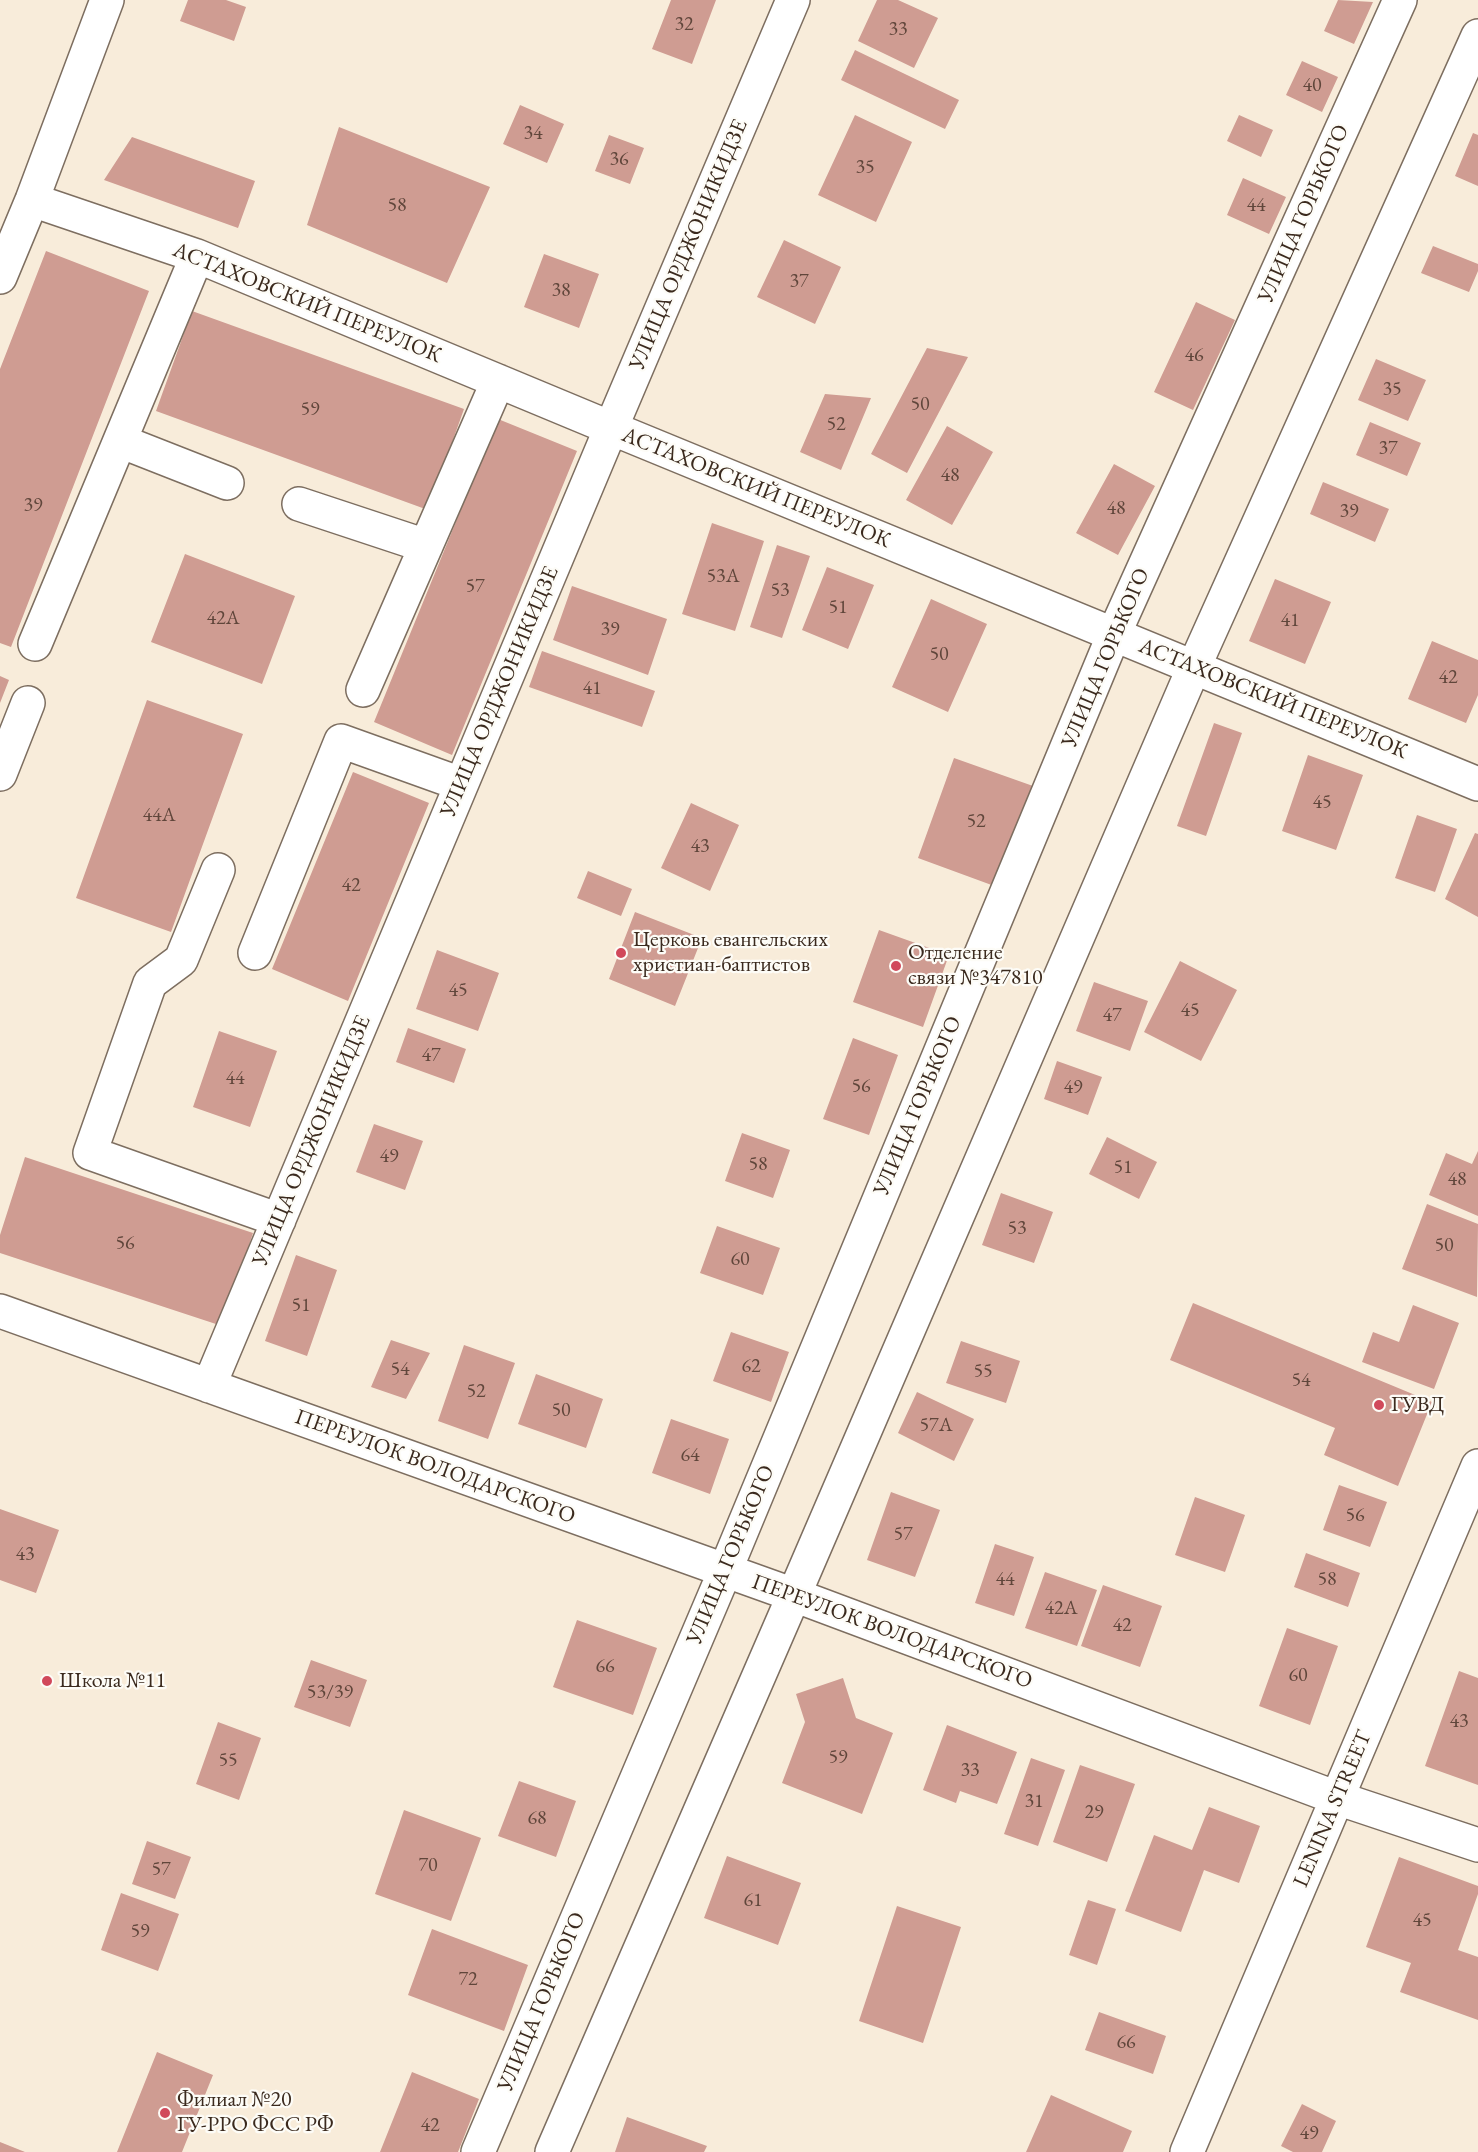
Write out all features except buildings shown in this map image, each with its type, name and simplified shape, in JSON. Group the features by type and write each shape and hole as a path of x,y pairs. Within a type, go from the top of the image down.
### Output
{"street":[{"path":"0,277 32,200 107,0"},
{"name":"УЛИЦА ОРДЖОНИКИДЗЕ","path":"209,1386 793,0"},
{"name":"УЛИЦА ГОРЬКОГО","path":"478,2152 725,1571 1114,634 1400,0"},
{"path":"552,2152 1194,667 1478,36"},
{"name":"АСТАХОВСКИЙ ПЕРЕУЛОК","path":"32,200 197,256 1478,784"},
{"path":"35,644 197,256"},
{"path":"363,690 498,381"},
{"path":"120,441 227,483"},
{"path":"299,504 426,546"},
{"path":"0,774 28,703"},
{"path":"255,953 341,741 461,784"},
{"path":"218,870 182,960 150,983 90,1154 279,1220"},
{"name":"ПЕРЕУЛОК ВОЛОДАРСКОГО","path":"0,1311 794,1595 1337,1798 1478,1845"},
{"name":"LENINA STREET","path":"1187,2152 1478,1466"}],"place":[{"name":"Церковь евангельских христиан-баптистов","path":"621,953"},
{"name":"Отделение связи №347810","path":"896,966"},
{"name":"ГУВД","path":"1379,1405"},
{"name":"Школа №11","path":"47,1681"},
{"name":"Филиал №20 ГУ-РРО ФСС РФ","path":"165,2113"}]}
